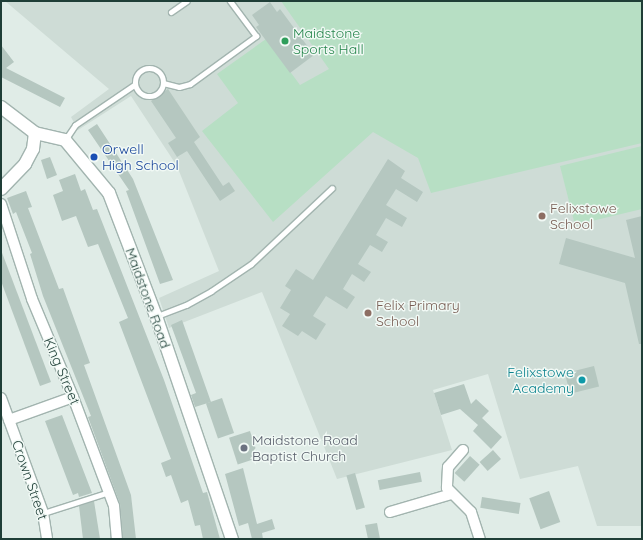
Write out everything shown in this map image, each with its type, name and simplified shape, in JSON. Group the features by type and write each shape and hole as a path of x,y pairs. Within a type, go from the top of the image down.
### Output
{"street":[{"path":"1,107 35,133 65,140"},
{"path":"1,189 25,164 33,149 35,133"},
{"name":"Maidstone Road","path":"65,140 109,193 156,316 232,539"},
{"name":"King Street","path":"1,204 32,299 73,397 114,506 117,539"},
{"path":"9,420 73,397"},
{"name":"Crown Street","path":"1,398 43,512 47,539"},
{"path":"463,450 448,468 447,488 451,494 471,512 480,539"},
{"path":"390,512 451,494"}],"lane":[{"path":"171,12 187,1"},
{"path":"162,83 179,87 190,84 256,36 230,1"},
{"path":"146,68 160,72 162,83 158,93 151,96 138,91 134,84 135,77 146,68"},
{"path":"65,140 75,125 134,84"},
{"path":"156,316 199,298 251,264 332,188"},
{"path":"43,512 109,492"}],"shaded area":[{"name":"Felixstowe School","path":"5,1 642,1 642,526 597,526 578,466 520,479 488,374 433,390 452,450 337,479 262,292 169,328 159,298 219,271 177,166 131,96 78,130 71,117 109,89"}],"green space":[{"path":"281,1 642,1 642,143 431,193 418,158 373,132 273,222 202,131 238,103 217,74 266,39 300,85 329,69"},
{"path":"642,146 642,209 575,225 560,166"}],"building":[{"name":"Maidstone Sports Hall","path":"270,2 277,12 280,9 314,55 290,73 256,27 259,25 252,15"},
{"path":"1,45 14,62 6,68 65,98 60,107 1,77"},
{"path":"168,89 200,137 194,142 223,186 229,182 235,191 220,201 187,151 177,157 168,143 176,138 151,101"},
{"path":"97,124 133,179 173,280 160,284 126,191 129,190 88,130"},
{"path":"50,157 57,175 47,179 41,160"},
{"path":"388,159 405,171 401,178 423,192 417,202 396,189 386,205 407,218 402,227 386,218 376,235 388,242 382,252 370,245 358,264 371,272 364,282 352,274 343,289 355,297 347,309 326,296 313,316 326,324 316,340 302,331 298,336 282,326 290,314 280,308 291,290 285,286 296,269 313,280"},
{"path":"75,174 81,191 85,189 93,210 97,209 164,380 203,493 207,492 220,539 203,539 200,525 195,526 188,500 181,503 171,475 166,477 161,463 171,459 119,322 128,318 98,244 88,247 76,216 62,221 53,195 63,191 59,180"},
{"path":"26,191 32,207 28,208 59,289 63,288 90,363 84,365 131,495 136,539 123,539 120,504 88,417 91,416 43,296 30,254 32,253 16,212 13,214 7,198"},
{"name":"Felixstowe School","path":"642,216 642,344 639,344 625,283 559,264 566,238 635,258 626,220"},
{"path":"1,250 51,382 40,386 1,281"},
{"path":"182,320 211,402 195,407 191,395 196,393 171,325"},
{"name":"Felixstowe Academy","path":"594,366 599,386 570,394 565,373"},
{"path":"464,384 471,404 476,399 489,411 482,418 502,437 491,449 473,431 478,425 460,409 441,415 434,393"},
{"path":"222,398 234,433 218,439 206,404"},
{"path":"62,415 92,493 79,497 78,493 73,495 45,421"},
{"name":"Maidstone Road Baptist Church","path":"250,431 259,458 238,464 229,438"},
{"path":"493,450 501,459 488,471 480,462"},
{"path":"470,456 480,465 464,482 455,473"},
{"path":"243,468 257,524 272,519 275,529 262,533 263,539 252,539 248,523 239,526 225,474"},
{"path":"420,472 422,482 380,490 378,480"},
{"path":"355,473 365,508 356,510 346,475"},
{"path":"549,491 560,522 541,529 529,498"},
{"path":"482,497 521,503 519,514 480,508"},
{"path":"94,501 100,539 83,539 79,506"},
{"path":"377,523 380,539 368,539 365,525"}],"place":[{"name":"Maidstone Sports Hall","path":"285,41"},
{"name":"Orwell High School","path":"94,157"},
{"name":"Felixstowe School","path":"542,216"},
{"name":"Felix Primary School","path":"368,313"},
{"name":"Felixstowe Academy","path":"582,380"},
{"name":"Maidstone Road Baptist Church","path":"244,448"}]}
